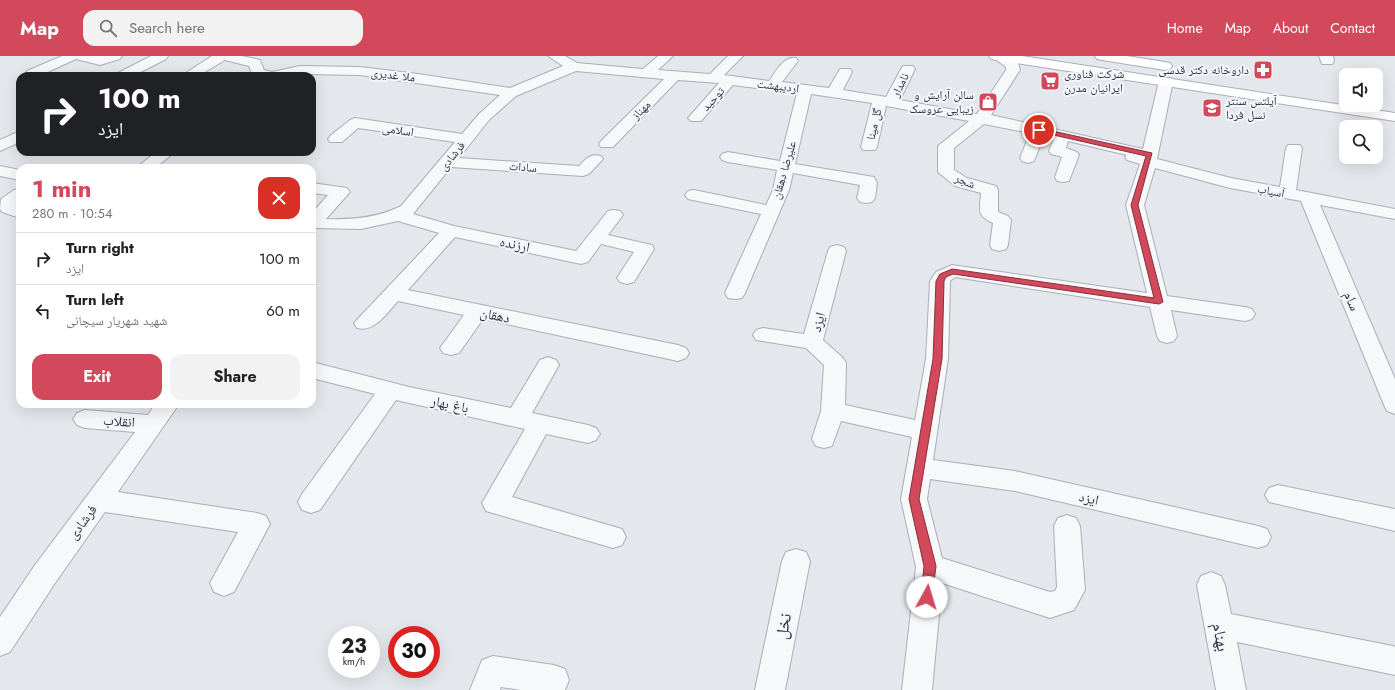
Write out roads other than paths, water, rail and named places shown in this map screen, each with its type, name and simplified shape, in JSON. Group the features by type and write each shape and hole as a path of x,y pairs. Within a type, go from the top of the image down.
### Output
{"main road":[{"path":"997,56 1181,68"},
{"path":"1102,56 1395,117"}],"street":[{"path":"37,72 73,56"},
{"path":"79,56 100,61 115,56"},
{"path":"131,72 161,56"},
{"path":"195,72 224,56 255,63 258,72"},
{"path":"300,70 316,56"},
{"path":"556,56 574,67"},
{"path":"646,74 666,56"},
{"path":"713,80 736,56"},
{"path":"981,119 1012,70 1013,66 1010,62 997,56"},
{"path":"772,86 791,61"},
{"name":"اردیبهشت","path":"574,67 713,80 730,80 886,101 981,119 1060,140 1149,158"},
{"name":"فرشادی","path":"316,226 377,221 398,215 407,210 484,117 511,93 574,67"},
{"path":"1165,68 1149,158 1135,205 1167,336"},
{"name":"نامدار","path":"886,101 908,69"},
{"name":"ملا غدیری","path":"292,72 300,70 360,71 418,78 511,93"},
{"path":"834,93 845,72"},
{"name":"مهناز","path":"607,144 675,76"},
{"name":"توحید","path":"696,118 730,80"},
{"name":"علیرضا دهقان","path":"735,293 781,190 805,89"},
{"name":"گل مینا","path":"869,147 886,101"},
{"name":"اردیبهشت","path":"981,119 994,120 1149,158"},
{"name":"شجر","path":"981,119 946,146 946,172 961,182 990,190 988,215 1002,220 999,245"},
{"name":"اسلامی","path":"336,138 355,123 465,139"},
{"path":"1028,158 1037,134"},
{"path":"0,146 16,138"},
{"path":"1060,140 1057,151 1071,155 1063,177"},
{"path":"1288,194 1294,148"},
{"path":"150,164 161,156"},
{"path":"728,157 868,181 869,183 866,198"},
{"name":"آسیاب","path":"1149,158 1230,183 1395,214"},
{"name":"سادات","path":"446,162 556,176 583,171 595,159"},
{"path":"0,171 16,174"},
{"path":"316,189 341,192 316,225"},
{"path":"694,195 771,211"},
{"path":"16,197 7,203 8,208 16,211"},
{"name":"سام","path":"1308,198 1395,405"},
{"name":"ارزنده","path":"398,215 451,231 581,258 614,215"},
{"path":"364,324 394,294 451,231"},
{"path":"597,238 645,249 627,278"},
{"name":"ایزد","path":"824,439 833,411 835,363 812,342 837,251"},
{"path":"917,690 930,566 914,499 937,359 940,281 943,276 952,271 1245,314"},
{"name":"دهقان","path":"394,294 678,353"},
{"path":"451,348 478,311"},
{"path":"763,335 812,342"},
{"path":"548,365 529,421 495,503 614,537"},
{"name":"باغ بهار","path":"316,371 390,391 588,434"},
{"path":"311,502 390,391"},
{"path":"833,411 926,431"},
{"name":"فرشادی","path":"0,642 45,574 161,414"},
{"name":"انقلاب","path":"85,419 161,414"},
{"name":"ایزد","path":"919,468 1015,481 1258,537"},
{"path":"1278,495 1395,520"},
{"path":"98,500 257,524 224,584"},
{"path":"930,566 1050,605 1064,602 1071,590 1067,526"},
{"name":"نخل","path":"770,690 796,561"},
{"name":"بهنام","path":"1211,585 1232,690"},
{"path":"1219,625 1393,661"},
{"path":"485,690 493,671 554,680"}],"place":[{"name":"داروخانه دکتر قدسی","path":"1263,70"},
{"name":"شرکت فناوری ایرانیان مدرن","path":"1050,81"},
{"name":"سالن آرایش و زیبایی عروسک","path":"988,102"},
{"name":"آیلتس سنتر نسل فردا","path":"1212,108"}]}
